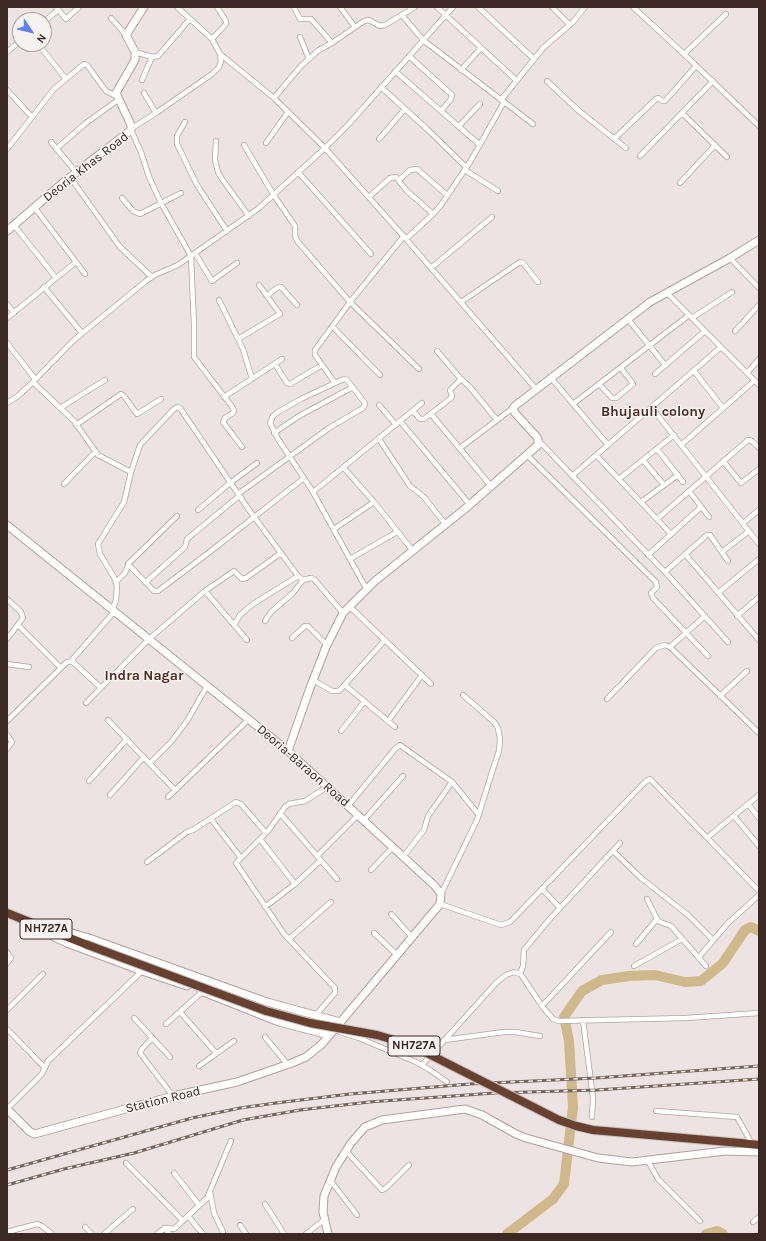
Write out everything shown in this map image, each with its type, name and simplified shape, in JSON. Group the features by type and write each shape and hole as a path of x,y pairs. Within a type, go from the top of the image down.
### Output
{"highway":[{"name":"NH727A","path":"7,913 85,944 266,1010 310,1023 377,1035 411,1044 559,1120 576,1126 593,1130 755,1144"}],"street":[{"path":"57,9 66,18 80,7"},
{"path":"126,34 144,7"},
{"path":"178,7 212,39 220,54 221,62 219,67 212,74 132,129 149,177 161,203 193,255 212,281 237,263"},
{"path":"212,39 226,24 218,7"},
{"path":"294,7 300,19 311,19 332,43"},
{"path":"340,7 354,27"},
{"path":"274,98 319,50 332,43 354,27 366,20 380,26 385,25 415,7"},
{"path":"437,7 516,80"},
{"path":"7,403 18,396 82,333 152,277 178,265 249,216 325,148 347,126 453,7"},
{"path":"478,7 534,59"},
{"path":"552,7 570,25"},
{"path":"336,383 315,356 314,352 350,302 405,238 433,214 448,195 466,169 502,101 516,80 543,48 570,25 585,7"},
{"path":"633,7 759,126"},
{"path":"684,54 726,14"},
{"path":"402,15 423,40 533,124"},
{"path":"111,18 126,34 135,52 135,60 116,90 117,98"},
{"path":"135,52 156,58 190,19"},
{"path":"300,37 309,59"},
{"path":"461,70 481,48"},
{"path":"44,52 66,79"},
{"path":"220,54 274,98 325,148 536,389"},
{"path":"409,56 452,95 451,99 441,111"},
{"path":"142,80 152,58"},
{"path":"8,145 54,89 83,65 86,64 106,90 117,98"},
{"path":"614,139 656,99 658,98 665,101 696,66"},
{"path":"395,71 480,145"},
{"path":"547,81 579,111 626,148"},
{"path":"640,156 713,81"},
{"path":"381,87 406,109 466,169 498,191"},
{"path":"7,90 32,117"},
{"path":"144,93 156,113"},
{"path":"56,149 117,98"},
{"name":"Deoria Khas Road","path":"7,231 76,172 132,129 117,98"},
{"path":"458,126 480,104"},
{"path":"380,139 406,109"},
{"path":"266,143 288,112"},
{"path":"682,113 727,157"},
{"path":"185,122 176,140 179,149 197,185 227,231"},
{"path":"216,141 215,160 218,172 249,216"},
{"path":"51,142 76,172"},
{"path":"244,145 273,194 295,226 296,239 350,302 420,369"},
{"path":"680,183 714,145"},
{"path":"399,180 410,170 417,169 448,195"},
{"path":"298,172 371,254"},
{"path":"70,177 120,247 132,260 152,277"},
{"path":"369,197 392,177 399,180 406,190 433,214"},
{"path":"122,198 136,214 140,214 181,193"},
{"path":"34,208 85,274"},
{"path":"431,268 492,217"},
{"path":"14,225 56,278"},
{"path":"460,448 650,302 730,258 759,240"},
{"path":"193,255 194,357 234,410 225,418 224,422 242,447"},
{"path":"730,258 759,288"},
{"path":"7,318 76,262"},
{"path":"461,302 520,262 523,263 538,282"},
{"path":"238,339 280,313 259,285"},
{"path":"267,296 278,287 281,287 297,305"},
{"path":"44,288 82,333"},
{"path":"573,404 690,317 732,292"},
{"path":"667,293 759,385"},
{"path":"219,300 238,339 252,379"},
{"path":"7,304 14,313"},
{"path":"735,332 759,305"},
{"path":"628,319 665,365"},
{"path":"332,326 380,375"},
{"path":"655,374 705,331"},
{"path":"7,343 34,380 76,424 95,452 99,456 131,472"},
{"path":"572,476 721,347"},
{"path":"437,351 497,420"},
{"path":"224,397 282,359"},
{"path":"747,373 759,359"},
{"path":"275,364 287,383 290,384 322,365"},
{"path":"600,384 612,398 616,398 633,384 621,368"},
{"path":"694,371 723,408"},
{"path":"551,378 608,445"},
{"path":"146,582 185,547 187,539 239,495 290,456 330,428 363,408 365,404 364,402 346,379 301,399 275,414 270,423 274,433 290,456 304,478 334,529 367,590"},
{"path":"413,411 422,420 431,414 451,398 450,390 461,379"},
{"path":"60,408 105,380"},
{"path":"681,445 754,381"},
{"path":"274,433 299,416 353,387"},
{"path":"76,424 121,394 136,414 161,398"},
{"path":"312,492 344,468 422,403"},
{"path":"379,405 396,425"},
{"path":"7,721 60,668 67,662 71,661 113,611 118,592 116,582 100,554 98,544 124,502 131,472 140,444 177,407 180,408 254,517 298,576 303,580"},
{"path":"514,408 515,413 538,440 664,572 728,642"},
{"path":"652,408 759,544"},
{"path":"431,414 491,486"},
{"path":"400,421 470,505"},
{"path":"619,479 674,435"},
{"path":"378,439 410,486 424,497 446,525"},
{"path":"288,751 313,680 343,613 367,590 470,505 527,455 538,444 538,440"},
{"path":"657,519 748,440 752,441 759,448"},
{"path":"657,449 684,482"},
{"path":"64,484 95,452"},
{"path":"527,455 656,582 658,586 651,593 651,596 685,634 708,656"},
{"path":"596,455 671,534"},
{"path":"643,460 664,486"},
{"path":"723,461 741,483 759,469"},
{"path":"198,510 257,463"},
{"path":"344,468 374,502 413,551"},
{"path":"641,502 678,475"},
{"path":"128,564 154,591 158,591 304,478"},
{"path":"689,491 709,517"},
{"path":"334,529 374,502"},
{"path":"648,555 701,507"},
{"path":"743,523 759,510"},
{"path":"116,582 125,573 128,564 177,516"},
{"name":"Deoria-Baraon Road","path":"7,525 288,751 439,889 441,894"},
{"path":"722,552 749,531"},
{"path":"350,560 398,532"},
{"path":"664,572 707,535 710,535 728,561"},
{"path":"86,703 149,639 205,590 234,572 236,572 242,579 246,578 281,553"},
{"path":"684,554 759,640"},
{"path":"718,593 759,559"},
{"path":"234,624 240,615 253,604 298,576"},
{"path":"265,621 272,612 293,593 303,580 311,578 314,579 343,613"},
{"path":"205,590 247,640"},
{"path":"737,616 759,597"},
{"path":"7,599 23,615 22,620 7,639"},
{"path":"349,606 431,684"},
{"path":"670,648 705,616"},
{"path":"18,625 60,668"},
{"path":"292,638 305,626 308,626 328,645"},
{"path":"313,680 335,692 339,691 346,686 384,640"},
{"path":"607,699 656,648 665,645 670,648 759,733"},
{"path":"71,661 101,688"},
{"path":"7,664 29,667"},
{"path":"720,696 747,670"},
{"path":"388,721 422,675"},
{"path":"150,763 171,742 187,721 207,686"},
{"path":"346,686 395,727"},
{"path":"331,1033 440,904 441,894 479,815 498,751 500,733 494,722 463,695"},
{"path":"341,731 364,702"},
{"path":"168,797 249,719"},
{"path":"108,720 175,790"},
{"path":"7,735 12,742 7,749"},
{"path":"89,781 127,739"},
{"path":"348,806 395,749 400,745 452,782 479,815"},
{"path":"110,794 144,757"},
{"path":"364,820 403,776"},
{"path":"440,904 501,925 510,922 650,779 759,891"},
{"path":"404,857 424,830 428,816 452,782"},
{"path":"315,1016 335,994 336,988 289,939 265,907 236,863 266,833 280,813 289,804 305,800 327,787"},
{"path":"708,837 759,795"},
{"path":"147,862 187,832 211,819 236,802 239,803 266,833"},
{"path":"748,804 759,818"},
{"path":"280,813 337,879"},
{"path":"316,856 358,815"},
{"path":"734,816 759,846"},
{"path":"211,819 241,858"},
{"path":"260,839 295,884"},
{"path":"520,974 524,950 560,908 620,843"},
{"path":"371,870 393,847"},
{"path":"613,851 641,878 688,915 713,940"},
{"path":"265,907 295,884 320,860"},
{"path":"542,889 560,908"},
{"path":"700,957 728,923 759,895"},
{"path":"647,899 657,919 660,922 671,926 700,957 706,966"},
{"path":"289,939 331,902"},
{"path":"391,914 412,937"},
{"path":"636,944 657,919"},
{"path":"44,928 68,944 202,992 279,1022 359,1038 422,1065 447,1082"},
{"path":"44,928 62,930 89,938 261,1000 340,1022"},
{"path":"542,1006 611,932"},
{"path":"374,933 397,955"},
{"path":"634,966 682,939"},
{"path":"7,952 11,958 7,963"},
{"path":"7,1109 42,1074 48,1061 142,971"},
{"path":"422,1065 497,982 514,972 520,974 542,1006 553,1019 559,1021 686,1018 759,1013"},
{"path":"7,1010 43,974"},
{"path":"166,1024 202,992"},
{"path":"180,1012 216,1054"},
{"path":"134,1018 170,1058"},
{"path":"581,1020 593,1098 592,1117"},
{"path":"7,1029 45,1068"},
{"path":"444,1040 504,1032 515,1032 540,1036"},
{"name":"Station Road","path":"7,1109 34,1134 173,1096 237,1082 288,1065 306,1057 322,1044 331,1033"},
{"path":"265,1037 288,1065"},
{"path":"152,1038 140,1053 173,1096"},
{"path":"199,1066 234,1041"},
{"path":"328,1234 323,1212 324,1196 336,1167 346,1151 365,1127 372,1123 394,1118 465,1109 482,1115 516,1134 549,1146 598,1158 632,1162 725,1151 759,1152"},
{"path":"656,1112 737,1118 755,1144"},
{"path":"157,1234 164,1228 174,1229 207,1198 231,1140"},
{"path":"346,1151 382,1190 386,1188 409,1165"},
{"path":"648,1161 658,1179 700,1221"},
{"path":"126,1163 183,1221"},
{"path":"174,1173 199,1205"},
{"path":"330,1180 357,1215"},
{"path":"210,1192 214,1213 223,1232"},
{"path":"265,1204 284,1234"},
{"path":"104,1234 133,1209"},
{"path":"188,1216 203,1234"},
{"path":"753,1222 759,1217"},
{"path":"306,1234 324,1219"},
{"path":"7,1232 37,1224 42,1226 49,1233"},
{"path":"240,1225 246,1234"},
{"path":"85,1227 92,1234"},
{"path":"164,1228 170,1234"}],"waterway":[{"path":"507,1234 553,1199 564,1184 573,1107 569,1041 564,1017 582,991 602,980 629,976 655,975 685,982 701,981 723,963 745,930 751,927 759,931"},
{"path":"706,1234 717,1231 723,1234"}],"railway":[{"path":"7,1170 192,1118 240,1108 276,1103 350,1094 470,1084 596,1078 759,1066"},
{"path":"7,1185 64,1169 134,1153 243,1120 300,1110 369,1102 495,1093 597,1090 759,1079"}],"district":[{"name":"Bhujauli colony","path":"653,412"},
{"name":"Indra Nagar","path":"144,676"}]}
